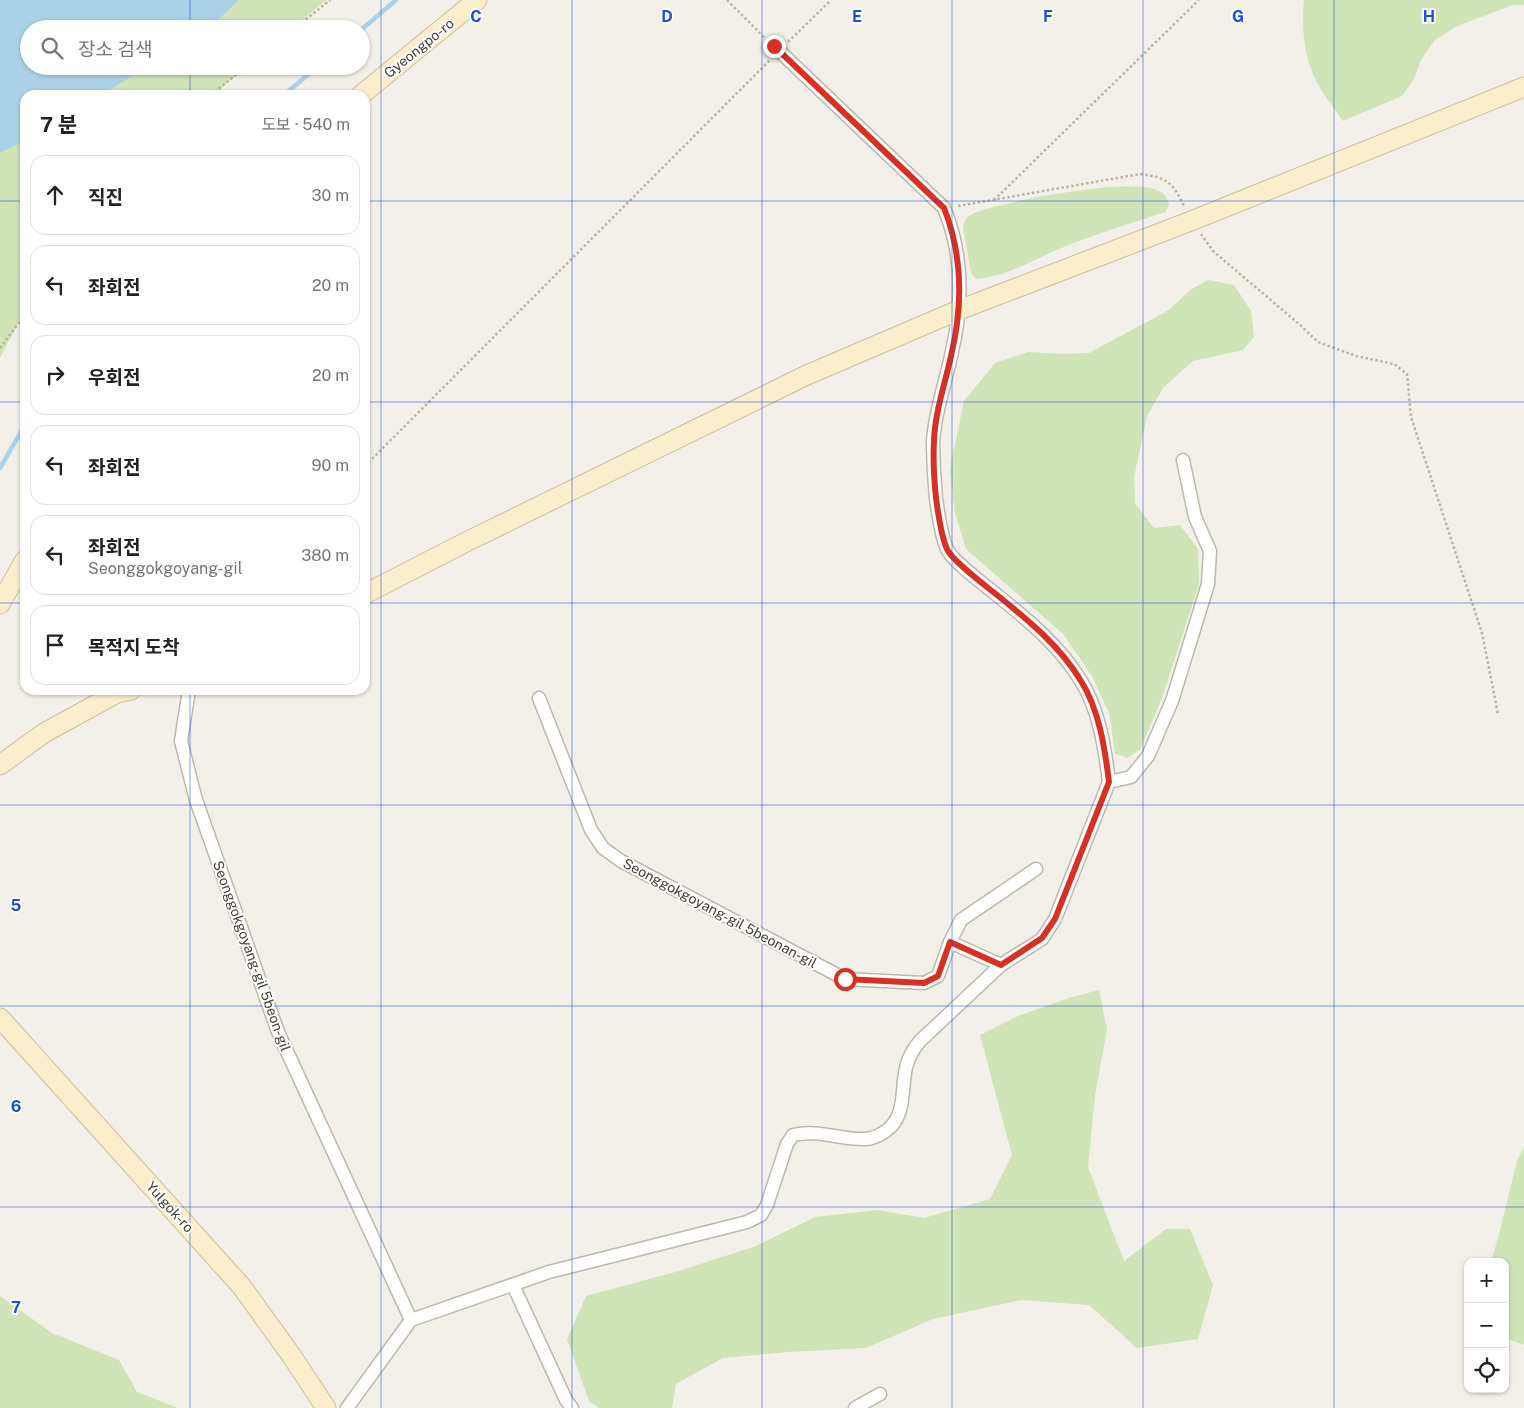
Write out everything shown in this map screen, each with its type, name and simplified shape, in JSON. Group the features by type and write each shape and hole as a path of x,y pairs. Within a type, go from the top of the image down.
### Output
{"street":[{"name":"Gyeongpo-ro","path":"367,90 477,0"},
{"path":"347,1408 411,1320 549,1272 747,1222 761,1215 767,1206 787,1144 793,1135 806,1132 866,1139 880,1134 893,1126 901,1110 906,1065 911,1052 920,1040 1001,965 1042,938 1055,919 1109,782 1097,716 1082,681 1053,643 1019,612 967,571 947,551 938,514 934,478 934,440 938,409 952,355 959,310 960,287 958,255 944,208 776,49"},
{"path":"370,591 466,542 807,375 959,310 1191,221 1524,87"},
{"path":"1109,782 1131,777 1148,756 1172,701 1208,584 1210,552 1196,517 1183,460"},
{"path":"0,604 20,569"},
{"path":"0,765 44,733 113,695"},
{"name":"Seonggokgoyang-gil 5beon-gil","path":"188,695 180,741 202,819 278,1032 411,1320"},
{"name":"Seonggokgoyang-gil 5beonan-gil","path":"539,698 591,830 603,848 621,861 845,979 924,983 938,976 950,942 961,920 1036,869"},
{"path":"950,942 1001,965"},
{"name":"Yulgok-ro","path":"0,1018 242,1287 326,1408"},
{"path":"513,1285 566,1400 572,1408"},
{"path":"855,1408 880,1394"}],"path":[{"path":"305,20 330,0"},
{"path":"727,0 776,49"},
{"path":"370,461 776,49 831,0"},
{"path":"994,200 1199,0"},
{"path":"217,90 236,75"},
{"path":"944,208 1140,174 1155,175 1167,180 1176,190 1191,221 1213,251 1300,324 1318,342 1356,356 1394,364 1406,374 1412,417 1482,633 1498,714"},
{"path":"0,348 20,322"}],"green space":[{"path":"0,0 326,0 303,20 20,20 20,75 236,75 219,90 20,90 20,320 0,358"},
{"path":"1304,0 1524,0 1524,5 1513,5 1457,26 1435,40 1422,58 1414,79 1402,96 1343,121 1321,90 1311,70 1304,40"},
{"path":"1135,186 1156,189 1164,195 1169,205 1165,212 1078,241 1000,275 976,279 971,273 963,227 966,218 985,209 1025,200 1106,187"},
{"path":"1208,280 1234,285 1251,311 1254,337 1243,350 1193,361 1163,388 1147,416 1134,477 1135,503 1154,528 1180,525 1198,549 1199,584 1162,698 1140,750 1127,758 1115,753 1109,713 1092,676 1063,634 966,549 955,513 950,469 964,401 995,363 1028,352 1089,353 1169,310 1190,290"},
{"path":"1099,990 1107,1029 1095,1096 1088,1167 1124,1261 1166,1229 1190,1229 1213,1285 1198,1339 1137,1348 1089,1305 1021,1300 933,1319 866,1348 723,1358 676,1384 672,1408 599,1408 589,1401 567,1339 586,1296 679,1271 756,1246 815,1217 877,1210 924,1218 990,1199 1012,1155 980,1035 1018,1016 1069,998"},
{"path":"1524,1147 1524,1345 1509,1339 1509,1258 1492,1258 1517,1161"},
{"path":"0,1296 52,1333 119,1360 137,1392 178,1408 0,1408"}],"water":[{"path":"0,0 239,0 218,20 20,20 20,75 134,75 109,90 20,90 20,143 0,153"}],"waterway":[{"path":"370,22 396,0"},
{"path":"290,90 307,75"},
{"path":"0,468 20,434"}],"route":[{"path":"774,46 944,208 958,255 960,287 959,310 952,355 938,409 934,440 934,478 938,514 947,551 967,571 1019,612 1053,643 1082,681 1097,716 1109,782 1055,919 1042,938 1001,965 950,942 938,976 924,983 845,979"}]}
